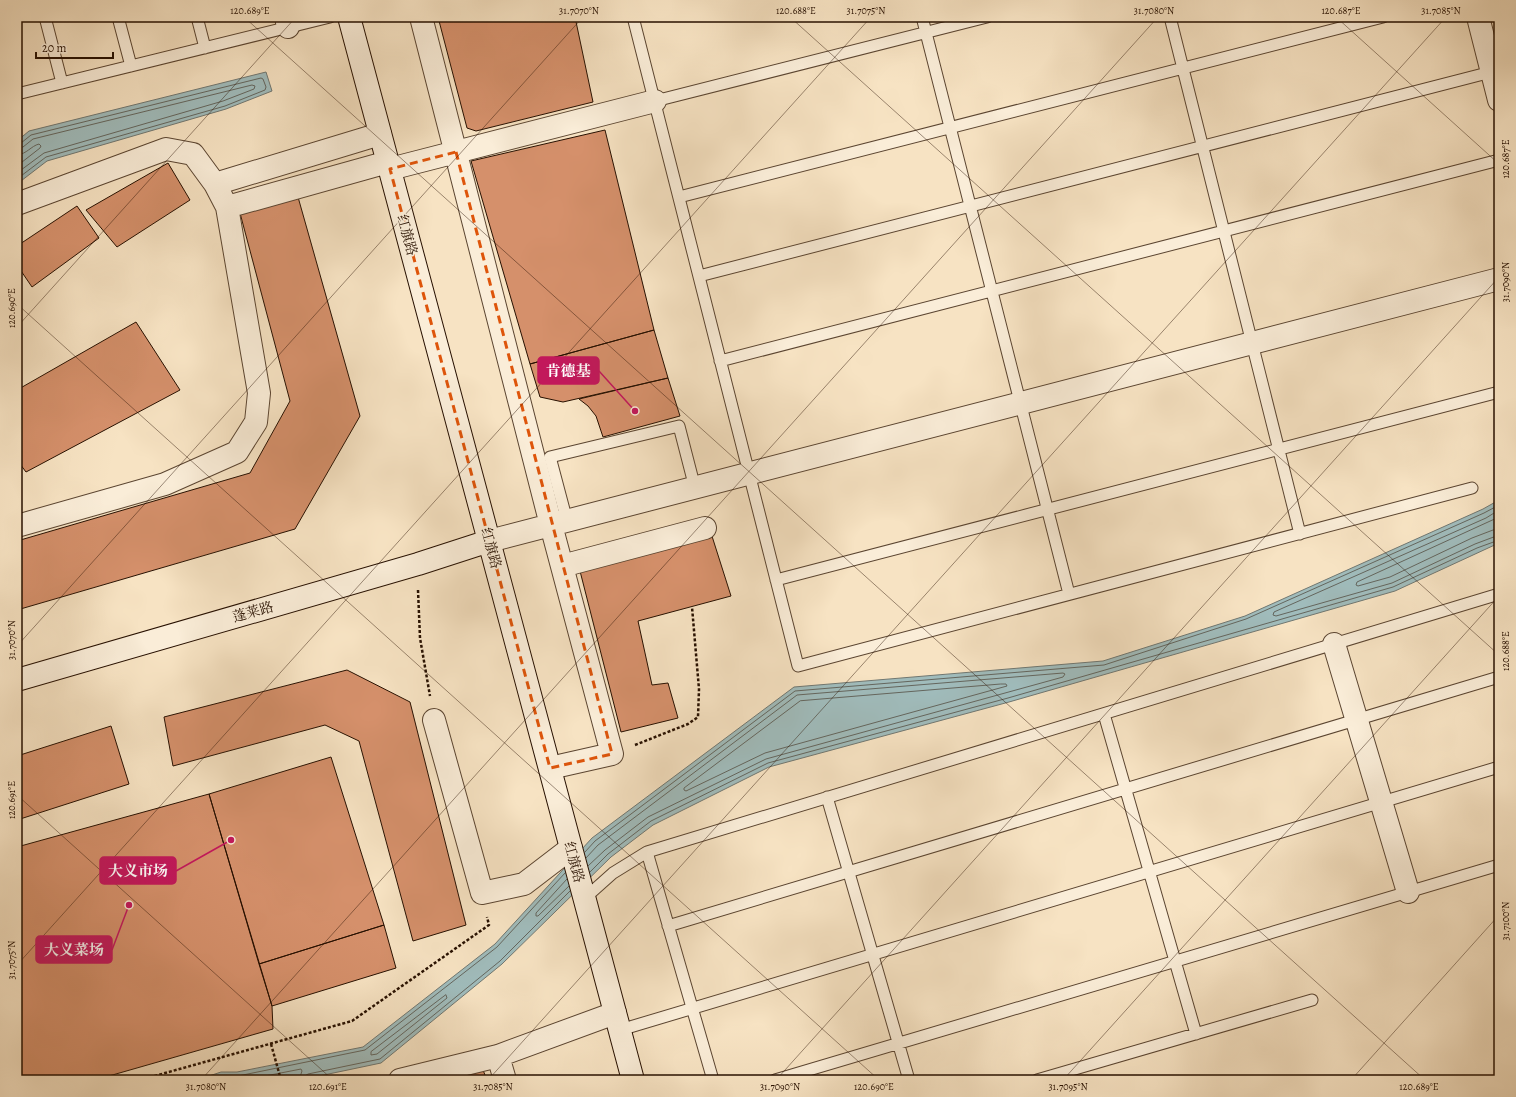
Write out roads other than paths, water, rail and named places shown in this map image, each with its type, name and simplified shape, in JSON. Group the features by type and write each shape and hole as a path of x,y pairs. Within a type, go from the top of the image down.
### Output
{"street":[{"name":"红旗路","path":"349,17 633,1080"},
{"path":"421,17 456,152 559,523 562,566 612,754 550,768"},
{"path":"1478,17 1495,71 1499,100"},
{"path":"227,207 389,166 456,152 654,101"},
{"path":"215,184 380,134"},
{"path":"17,204 166,149 193,154 215,184 227,207 259,393 256,422 237,452 165,484 17,526"},
{"name":"蓬莱路","path":"17,680 418,564 489,541 1499,279"},
{"path":"562,566 705,528"},
{"path":"1334,644 1408,892"},
{"path":"434,720 482,893 524,884 572,853"},
{"path":"400,1080 498,1056 618,1022"},
{"path":"498,1056 505,1080"}],"lane":[{"path":"45,17 62,83"},
{"path":"118,17 131,66"},
{"path":"197,17 205,48"},
{"path":"17,94 205,48 287,22 330,17"},
{"path":"633,17 798,666 1472,488"},
{"path":"922,17 1069,594"},
{"path":"654,101 987,17"},
{"path":"1170,17 1300,534"},
{"path":"679,197 1383,17"},
{"path":"699,276 1495,71"},
{"path":"720,361 1499,160"},
{"path":"776,580 1499,392"},
{"path":"559,523 550,457 679,426 695,488"},
{"path":"584,896 613,872 647,852 1499,594"},
{"path":"668,926 1499,677"},
{"path":"1104,714 1196,1034"},
{"path":"618,1022 692,1009 1499,768"},
{"path":"827,798 909,1080"},
{"path":"647,852 712,1080"},
{"path":"775,1080 1499,865"},
{"path":"1037,1080 1312,1000"}],"water":[{"path":"266,72 272,91 226,109 47,161 17,184 17,141 29,131"},
{"path":"1499,500 1499,543 1395,591 1009,702 769,767 653,825 611,857 502,964 381,1063 300,1080 197,1080 221,1072 237,1072 363,1047 495,944 592,838 794,687 1103,661 1245,616 1483,509"}],"place":[{"name":"肯德基","path":"635,411"},
{"name":"大义市场","path":"231,840"},
{"name":"大义菜场","path":"129,905"}]}
